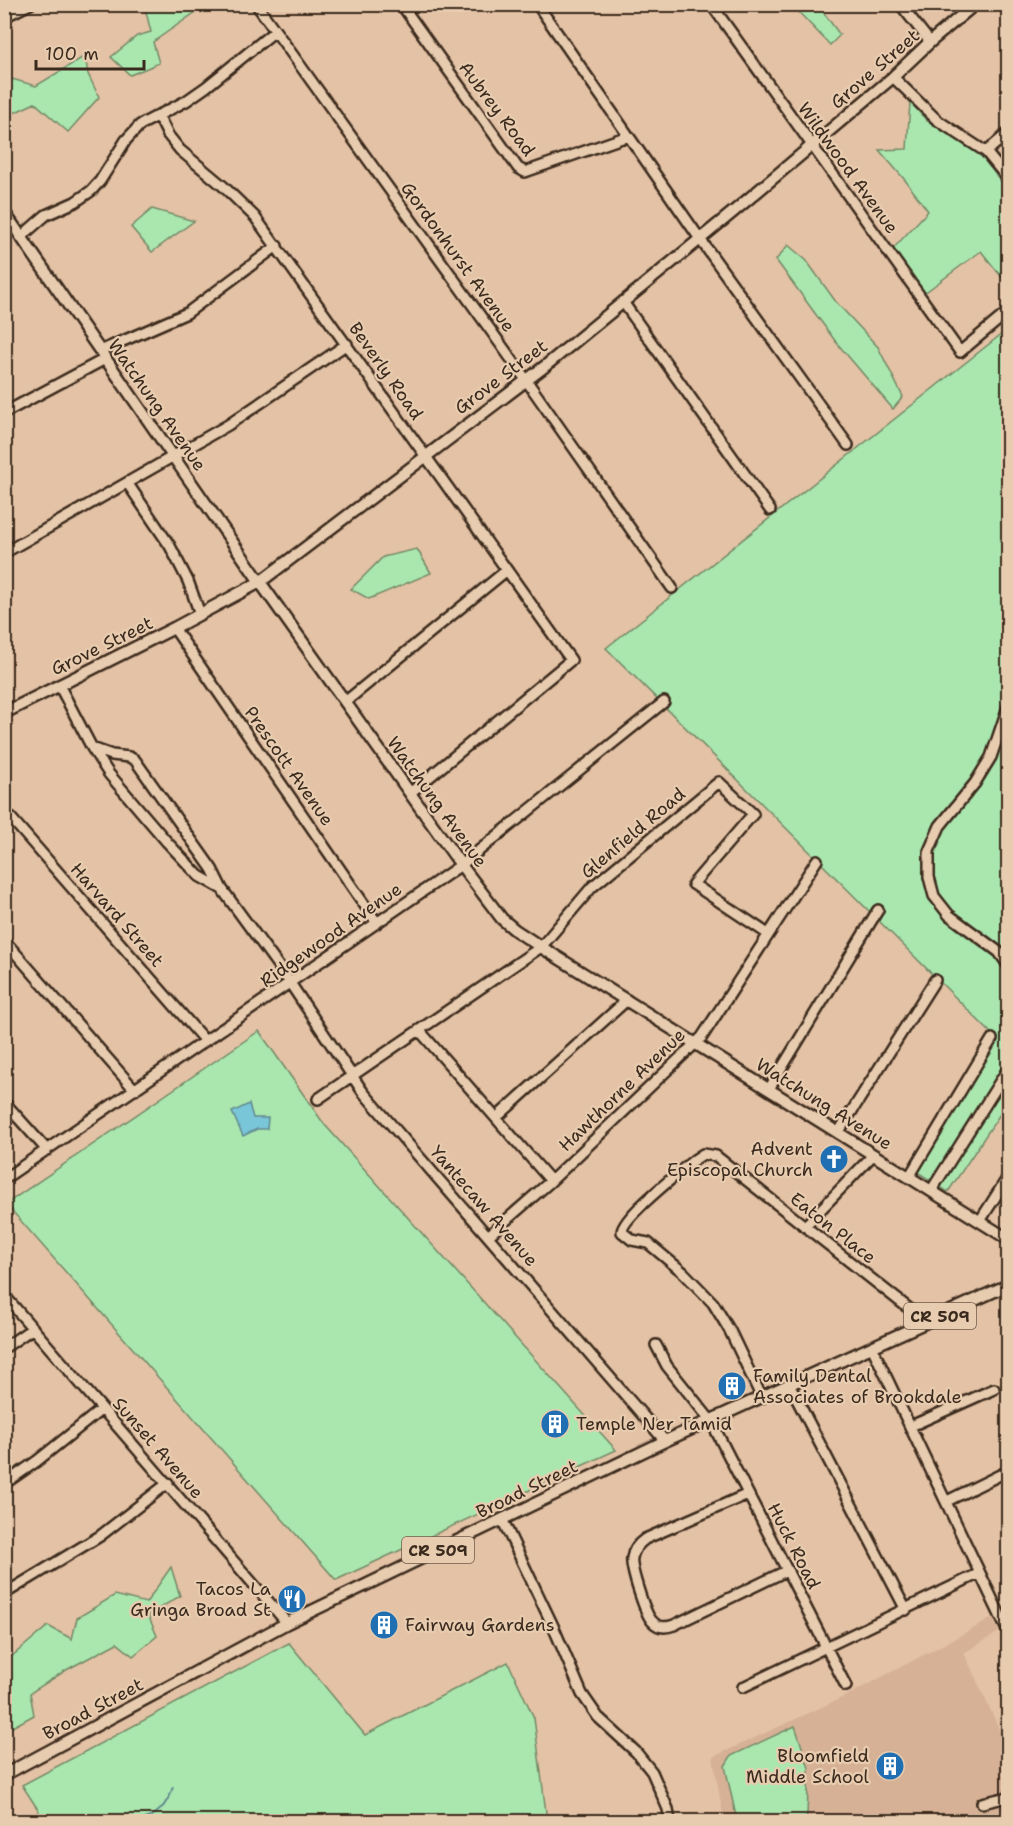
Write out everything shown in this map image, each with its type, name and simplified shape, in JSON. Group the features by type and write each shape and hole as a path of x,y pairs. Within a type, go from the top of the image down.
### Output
{"main road":[{"name":"Grove Street","path":"4,713 260,582 526,380 623,302 893,77 975,4"},
{"name":"Watchung Avenue","path":"4,212 260,582 410,794 502,919 541,947 1008,1239"},
{"name":"Broad Street","path":"4,1775 287,1623 665,1441 1008,1285"}],"street":[{"path":"4,17 30,4"},
{"name":"Gordonhurst Avenue","path":"256,4 672,588"},
{"name":"Aubrey Road","path":"401,4 518,168 525,172 628,136"},
{"path":"537,4 700,239 849,446"},
{"name":"Wildwood Avenue","path":"711,4 960,352 1008,312"},
{"path":"900,4 930,42"},
{"path":"22,236 46,215 75,202 91,191 126,140 141,125 186,101 206,87 275,31"},
{"path":"893,77 937,120 986,152 1008,179"},
{"name":"Beverly Road","path":"158,115 168,135 180,150 223,186 255,218 277,246 571,660 410,794"},
{"path":"986,152 1008,133"},
{"path":"4,413 102,355 187,313 277,246"},
{"path":"623,302 770,510"},
{"path":"4,553 174,458 228,425 347,344"},
{"path":"128,484 170,546 188,581 200,614"},
{"path":"345,702 507,570"},
{"name":"Prescott Avenue","path":"174,628 377,923"},
{"path":"59,685 92,748 109,774 199,876 222,889"},
{"name":"Ridgewood Avenue","path":"4,1179 461,865 664,702"},
{"path":"1008,707 1002,731 991,757 975,783 940,826 929,851 929,877 934,896 949,915 999,952 1008,965"},
{"path":"92,748 122,756"},
{"path":"109,774 112,763 122,756"},
{"name":"Yantecaw Avenue","path":"122,756 135,760 212,869 222,889 290,983 351,1077 665,1441"},
{"name":"Glenfield Road","path":"541,947 592,887 719,782 753,814 693,884 768,934"},
{"name":"Harvard Street","path":"4,810 205,1041"},
{"name":"Hawthorne Avenue","path":"488,1236 551,1181 696,1044 817,860"},
{"path":"769,1089 878,910"},
{"path":"4,939 135,1090"},
{"path":"318,1099 541,947"},
{"path":"838,1133 935,980"},
{"path":"496,1118 627,1000"},
{"path":"419,1030 551,1181"},
{"path":"909,1177 992,1039"},
{"path":"931,1191 1008,1069"},
{"path":"4,1102 47,1150"},
{"name":"Eaton Place","path":"762,1398 730,1331 713,1303 684,1273 648,1243 632,1240 622,1232 626,1222 635,1212 693,1160 703,1154 716,1156 926,1322"},
{"path":"805,1226 873,1155"},
{"path":"980,1221 1008,1177"},
{"name":"Sunset Avenue","path":"4,1295 287,1623"},
{"path":"4,1348 33,1328"},
{"name":"Huck Road","path":"656,1345 667,1366 711,1421 846,1686"},
{"path":"872,1347 1008,1632"},
{"path":"790,1386 906,1610"},
{"path":"910,1426 994,1389"},
{"path":"4,1484 102,1409"},
{"path":"947,1501 1008,1471"},
{"path":"4,1594 100,1536 168,1483"},
{"path":"748,1494 645,1539 636,1547 632,1558 632,1570 649,1617 657,1625 668,1627 674,1625 788,1570"},
{"path":"502,1519 553,1626 582,1694 598,1717 636,1752 652,1772 668,1809 670,1821"},
{"path":"743,1688 980,1573"},
{"path":"982,1803 1008,1797"}],"shaded area":[{"name":"Bloomfield Middle School","path":"993,1618 999,1632 964,1653 1008,1748 1008,1821 724,1821 713,1757 848,1695"}],"green space":[{"path":"149,5 197,5 200,9 153,42 159,63 130,75 111,57 137,36 151,32 145,8"},
{"path":"792,5 818,5 840,35 830,45"},
{"path":"85,56 88,74 99,97 68,132 35,103 5,117 5,77 36,86"},
{"path":"910,102 927,121 974,147 1008,190 1008,285 981,251 919,297 890,252 928,211 879,150 907,149"},
{"path":"152,209 194,221 152,252 131,227"},
{"path":"788,245 806,260 836,302 878,347 903,397 893,409 836,342 776,260"},
{"path":"1008,329 1008,1102 948,1192 919,1173 919,1169 998,1040 606,648"},
{"path":"417,549 431,573 369,599 351,589 383,557"},
{"path":"259,1031 324,1124 616,1450 336,1580 6,1204"},
{"path":"171,1567 180,1596 148,1615 157,1636 133,1656 117,1643 68,1669 30,1693 34,1715 5,1731 5,1662 48,1626 72,1639 77,1618 115,1595 146,1603"},
{"path":"289,1643 365,1735 508,1662 534,1718 547,1821 24,1821 39,1811 22,1785"},
{"path":"795,1726 809,1768 807,1815 803,1821 737,1821 725,1766 731,1756"}],"water":[{"path":"249,1104 253,1118 268,1118 267,1129 257,1129 243,1136 232,1112"}],"waterway":[{"path":"138,1822 160,1809 173,1787"}],"place":[{"name":"Advent Episcopal Church","path":"834,1159"},
{"name":"Family Dental Associates of Brookdale","path":"732,1386"},
{"name":"Temple Ner Tamid","path":"555,1424"},
{"name":"Tacos La Gringa Broad St","path":"292,1599"},
{"name":"Fairway Gardens","path":"384,1625"},
{"name":"Bloomfield Middle School","path":"890,1766"}]}
